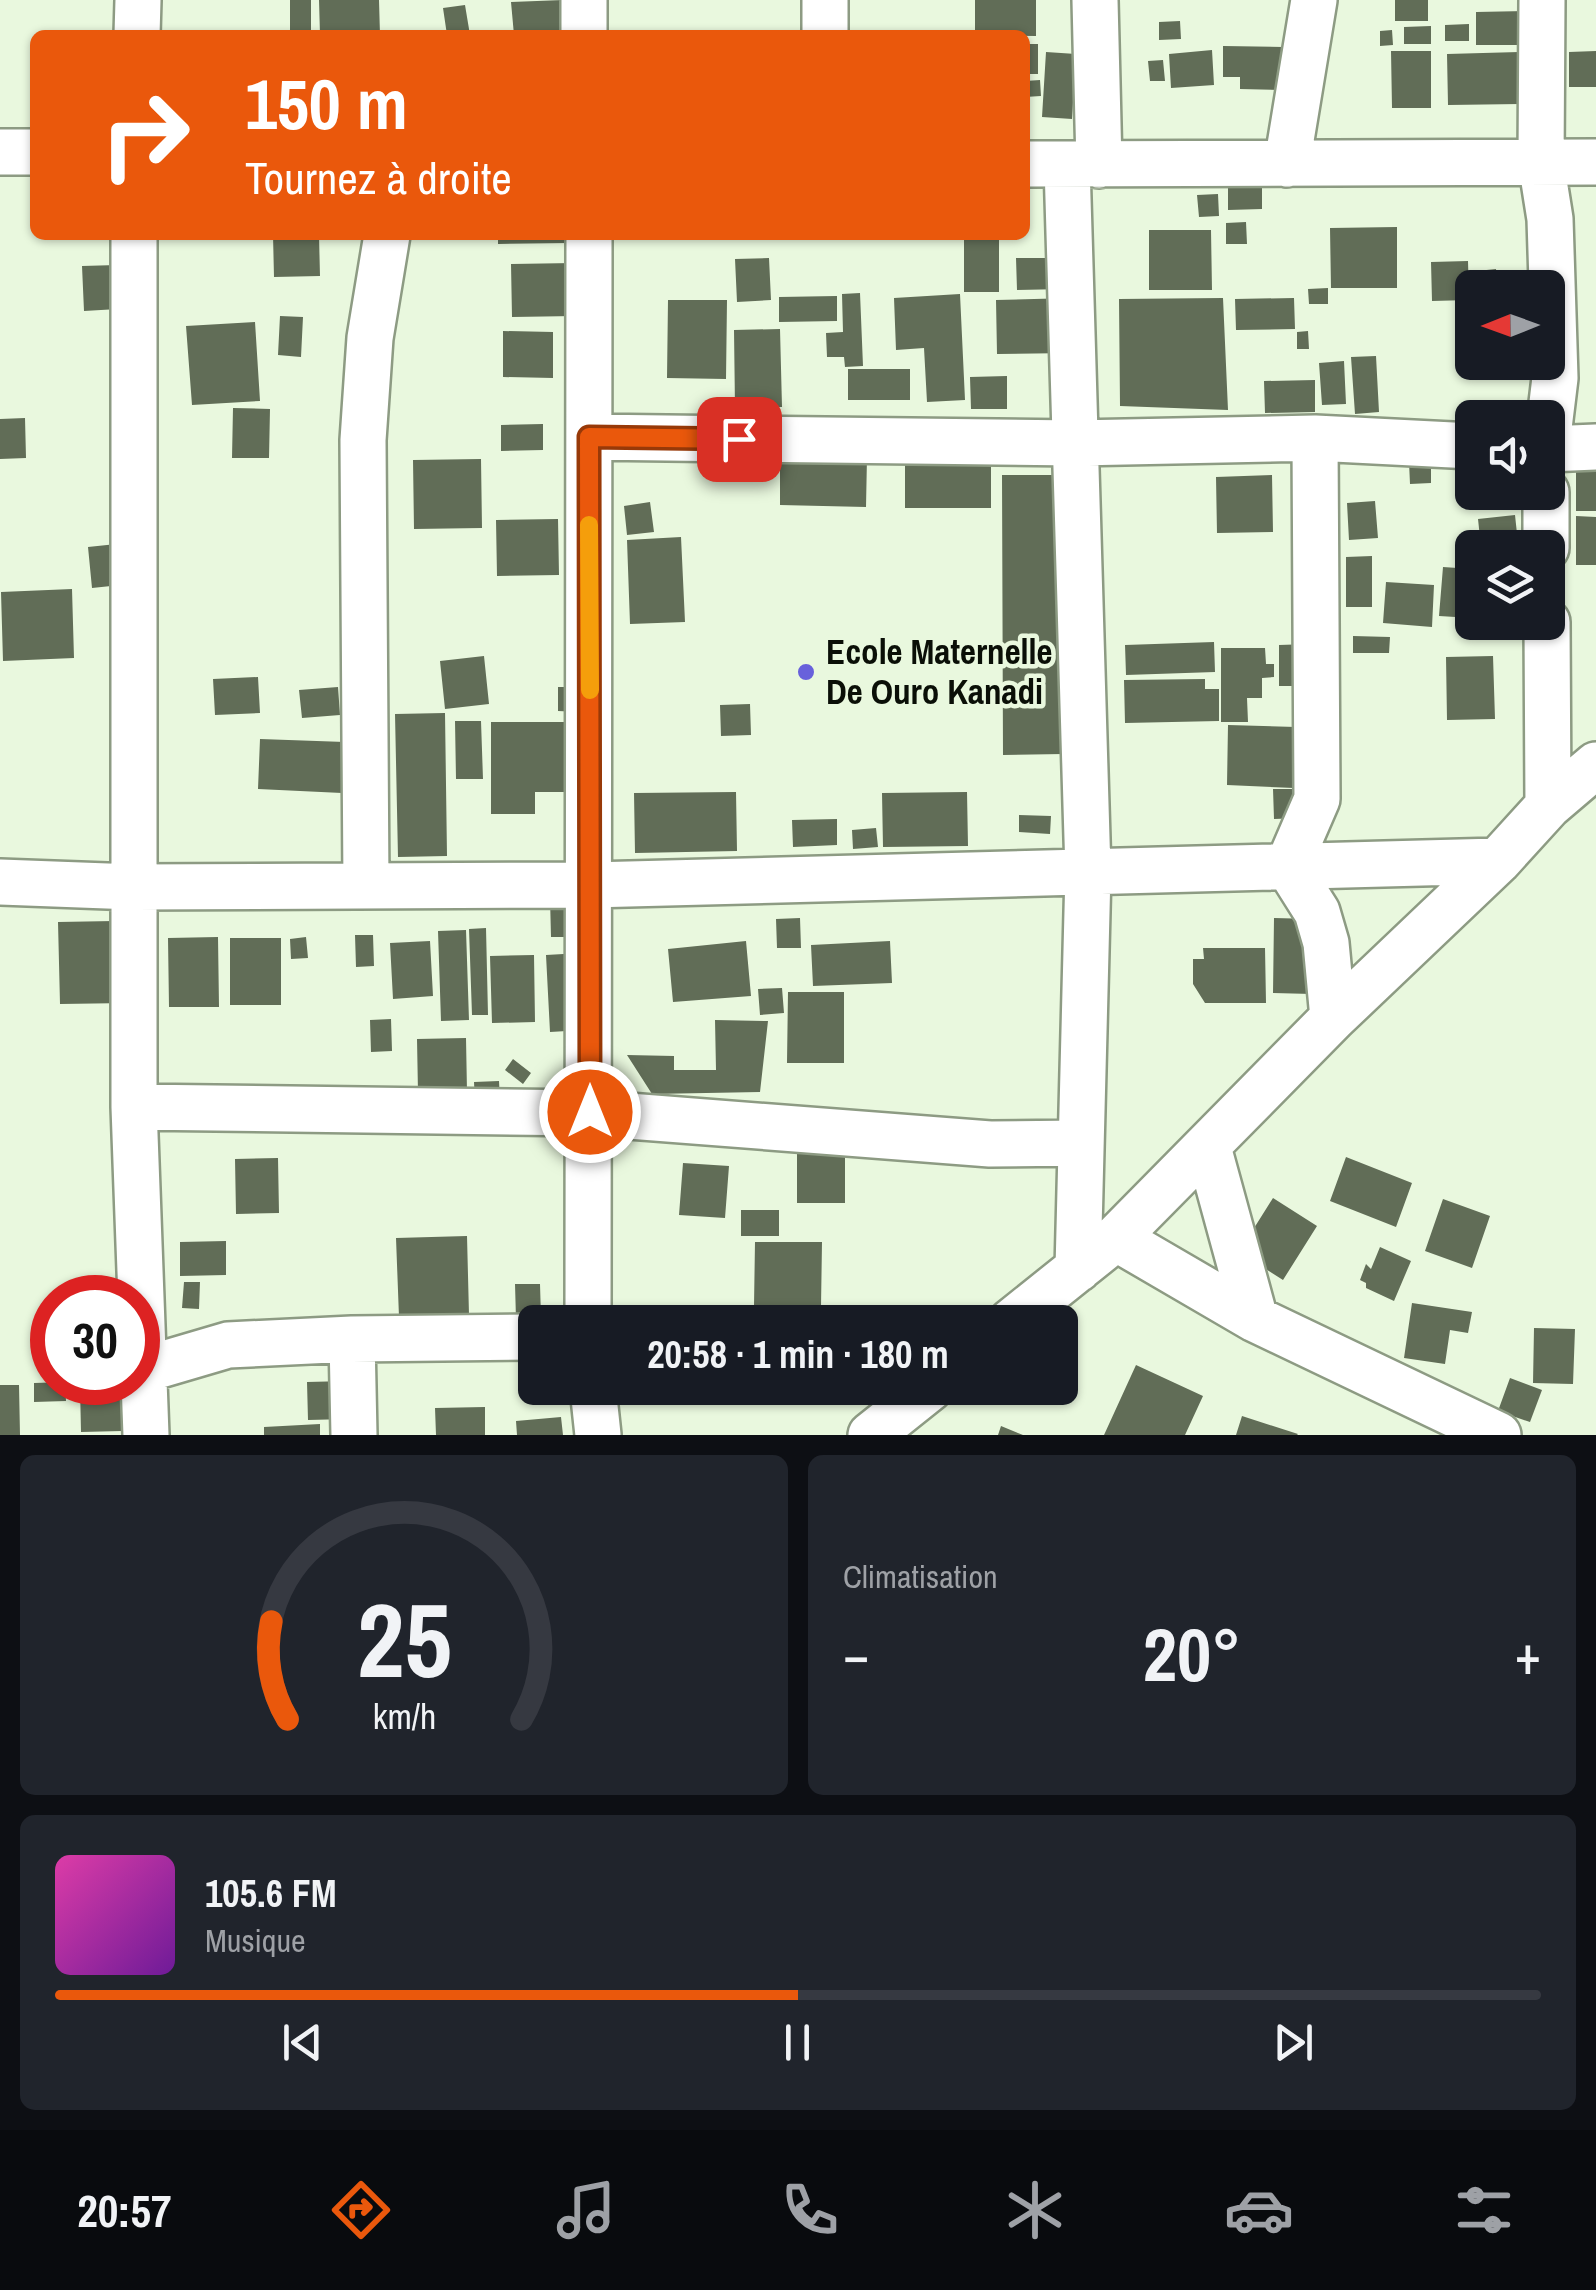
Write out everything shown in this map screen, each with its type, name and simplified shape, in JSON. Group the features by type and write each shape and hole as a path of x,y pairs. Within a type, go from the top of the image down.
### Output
{"street":[{"path":"137,30 138,0"},
{"path":"584,0 584,30"},
{"path":"825,0 825,30"},
{"path":"1078,1268 1088,872 1076,443 1063,165 1095,0"},
{"path":"1287,164 1314,0"},
{"path":"1542,0 1541,162 1550,219 1552,400"},
{"path":"0,152 30,152"},
{"path":"1063,165 1596,162"},
{"path":"134,240 134,1107 140,1275"},
{"path":"366,886 363,440 370,338 386,240"},
{"path":"588,1305 589,240"},
{"path":"589,437 1076,443 1315,438 1455,445"},
{"path":"1288,866 1318,800 1315,438"},
{"path":"1565,448 1596,447"},
{"path":"1547,640 1548,806"},
{"path":"1032,1305 1116,1238 1548,806 1596,765"},
{"path":"1318,800 1350,866"},
{"path":"0,882 134,887 590,885 1498,860"},
{"path":"1288,866 1317,912 1322,928 1333,1018"},
{"path":"134,1107 590,1112 990,1144 1081,1144"},
{"path":"1208,1148 1255,1318"},
{"path":"1116,1238 1255,1318 1498,1435"},
{"path":"160,1365 228,1345 352,1339 518,1338"},
{"path":"352,1339 354,1435"},
{"path":"145,1405 146,1435"},
{"path":"595,1405 598,1435"},
{"path":"871,1435 909,1405"}],"building":[{"path":"290,0 311,0 311,30 290,30"},
{"path":"319,0 379,0 380,30 320,30"},
{"path":"563,0 566,30 514,30 511,2"},
{"path":"975,0 1036,0 1036,36 1030,36 1030,30 975,30"},
{"path":"1395,0 1428,0 1428,21 1395,21"},
{"path":"465,5 469,30 446,30 443,8"},
{"path":"1527,11 1527,45 1476,45 1476,12"},
{"path":"1180,21 1181,39 1159,40 1159,22"},
{"path":"1469,24 1469,41 1445,41 1445,25"},
{"path":"1431,26 1431,44 1404,44 1404,27"},
{"path":"1392,30 1393,45 1380,46 1380,31"},
{"path":"1030,44 1038,44 1038,74 1030,74"},
{"path":"1223,46 1283,47 1282,90 1240,89 1240,77 1223,77"},
{"path":"1212,50 1214,85 1171,88 1169,54"},
{"path":"1391,51 1431,51 1431,108 1392,108"},
{"path":"1596,51 1596,87 1569,87 1569,52"},
{"path":"1046,52 1076,54 1072,119 1042,117"},
{"path":"1519,52 1520,104 1448,105 1447,54"},
{"path":"1163,60 1165,81 1150,81 1148,61"},
{"path":"1040,80 1041,96 1030,97 1030,81"},
{"path":"1262,187 1262,209 1228,210 1228,188"},
{"path":"1218,194 1219,216 1199,217 1197,195"},
{"path":"1246,222 1247,244 1226,244 1226,223"},
{"path":"1397,227 1397,288 1331,288 1330,228"},
{"path":"1149,230 1211,230 1212,290 1149,290"},
{"path":"273,240 319,240 320,276 274,277"},
{"path":"498,240 570,240 570,243 498,244"},
{"path":"964,240 999,240 999,292 964,292"},
{"path":"769,258 771,300 737,302 735,259"},
{"path":"1016,258 1065,258 1065,289 1017,290"},
{"path":"1468,261 1468,270 1455,270 1455,300 1432,301 1431,262"},
{"path":"574,263 575,316 512,317 511,264"},
{"path":"117,265 118,309 84,311 82,266"},
{"path":"1328,288 1328,304 1309,304 1308,289"},
{"path":"860,293 863,366 845,367 844,357 827,357 826,333 843,332 842,294"},
{"path":"960,294 965,400 927,402 924,348 896,350 894,298"},
{"path":"837,296 837,321 779,322 779,297"},
{"path":"1071,298 1071,353 997,354 996,300"},
{"path":"1223,298 1228,410 1120,406 1119,299"},
{"path":"1294,298 1295,329 1236,330 1235,299"},
{"path":"668,300 727,300 726,379 667,378"},
{"path":"280,316 303,317 301,357 278,355"},
{"path":"255,322 260,401 192,405 186,326"},
{"path":"780,329 782,407 735,408 734,330"},
{"path":"503,331 553,332 553,378 503,377"},
{"path":"1308,331 1309,349 1297,349 1297,332"},
{"path":"1376,356 1379,412 1355,414 1351,357"},
{"path":"1344,361 1346,404 1322,405 1319,363"},
{"path":"848,369 910,369 910,400 848,400"},
{"path":"1007,376 1007,409 971,409 970,377"},
{"path":"1315,380 1315,412 1265,413 1264,381"},
{"path":"233,408 270,409 269,458 232,458"},
{"path":"25,418 26,458 0,459 0,419"},
{"path":"543,424 543,450 501,451 501,425"},
{"path":"780,455 867,457 866,507 780,505"},
{"path":"481,459 482,528 414,529 413,460"},
{"path":"905,460 991,460 991,508 905,508"},
{"path":"1409,462 1431,462 1431,483 1410,484"},
{"path":"1576,466 1596,466 1596,511 1576,511"},
{"path":"1002,475 1061,475 1063,754 1003,755"},
{"path":"1272,475 1273,532 1217,533 1216,477"},
{"path":"1375,501 1378,538 1349,540 1347,503"},
{"path":"650,502 654,532 627,535 624,506"},
{"path":"1515,515 1517,530 1479,530 1478,519"},
{"path":"1576,516 1596,517 1596,565 1576,565"},
{"path":"558,519 559,575 497,576 496,520"},
{"path":"681,537 685,622 630,624 627,540"},
{"path":"126,543 130,584 92,588 88,547"},
{"path":"1372,556 1372,607 1346,607 1346,557"},
{"path":"1443,567 1455,568 1455,617 1439,616"},
{"path":"1386,582 1434,585 1432,627 1383,623"},
{"path":"72,589 74,658 3,661 1,592"},
{"path":"1353,636 1390,637 1389,653 1353,653"},
{"path":"1214,642 1215,672 1126,675 1125,645"},
{"path":"1309,644 1310,686 1279,686 1279,645"},
{"path":"1221,648 1265,648 1266,664 1274,664 1274,677 1262,678 1262,698 1247,698 1248,722 1221,722"},
{"path":"484,656 489,704 445,709 440,661"},
{"path":"1493,656 1495,719 1447,720 1446,657"},
{"path":"258,677 260,713 215,715 213,679"},
{"path":"1205,679 1205,689 1219,689 1219,721 1125,723 1124,680"},
{"path":"338,687 340,715 302,718 299,690"},
{"path":"558,687 579,687 579,712 558,711"},
{"path":"750,704 751,735 721,736 720,705"},
{"path":"445,713 447,856 398,857 395,714"},
{"path":"455,721 481,721 483,779 456,779"},
{"path":"491,722 580,722 581,792 535,792 535,814 491,814"},
{"path":"1228,725 1296,727 1294,788 1227,785"},
{"path":"260,739 345,742 342,793 258,789"},
{"path":"1273,789 1300,789 1301,818 1274,819"},
{"path":"736,792 737,851 635,853 634,793"},
{"path":"967,792 968,846 883,847 882,793"},
{"path":"1019,815 1051,816 1050,834 1019,832"},
{"path":"837,819 837,845 793,847 792,820"},
{"path":"876,828 878,847 853,849 852,830"},
{"path":"550,898 573,898 573,937 551,937"},
{"path":"800,918 801,948 777,948 776,919"},
{"path":"1274,918 1313,919 1312,994 1273,993"},
{"path":"114,921 128,1003 60,1004 58,922"},
{"path":"486,928 488,1015 472,1015 469,929"},
{"path":"466,930 469,1020 441,1021 438,931"},
{"path":"355,935 373,935 374,966 356,967"},
{"path":"218,937 219,1007 169,1007 168,938"},
{"path":"306,937 308,958 291,959 290,939"},
{"path":"230,938 281,938 281,1005 230,1005"},
{"path":"430,941 433,996 393,999 390,943"},
{"path":"746,941 751,996 673,1002 668,949"},
{"path":"890,941 892,983 813,986 811,945"},
{"path":"1203,948 1265,948 1266,1003 1205,1003 1193,984 1193,959 1204,959"},
{"path":"581,953 584,1030 550,1032 546,955"},
{"path":"534,955 535,1022 492,1023 490,956"},
{"path":"782,988 784,1013 760,1015 758,989"},
{"path":"788,992 844,992 844,1063 787,1063"},
{"path":"391,1019 392,1051 371,1052 370,1020"},
{"path":"715,1020 768,1021 760,1092 652,1094 627,1055 674,1056 674,1070 716,1070"},
{"path":"466,1038 467,1092 418,1093 417,1039"},
{"path":"513,1059 531,1073 523,1084 505,1070"},
{"path":"499,1081 500,1101 475,1102 474,1082"},
{"path":"797,1151 845,1151 845,1203 797,1203"},
{"path":"1346,1157 1412,1183 1396,1227 1330,1201"},
{"path":"278,1158 279,1213 236,1214 235,1159"},
{"path":"683,1163 729,1166 725,1218 679,1215"},
{"path":"1273,1198 1317,1226 1283,1280 1239,1252"},
{"path":"1443,1199 1490,1216 1472,1268 1425,1251"},
{"path":"741,1210 779,1210 779,1236 741,1236"},
{"path":"467,1236 469,1315 399,1317 396,1238"},
{"path":"226,1241 226,1275 180,1276 180,1242"},
{"path":"755,1242 822,1242 821,1305 754,1305"},
{"path":"1380,1247 1411,1261 1394,1301 1366,1288 1360,1280 1366,1264 1371,1269"},
{"path":"184,1282 200,1282 199,1309 182,1308"},
{"path":"515,1284 540,1284 541,1305 518,1305 516,1319"},
{"path":"1412,1303 1472,1312 1468,1333 1450,1330 1445,1364 1404,1358"},
{"path":"1534,1328 1575,1329 1573,1384 1533,1383"},
{"path":"1136,1365 1203,1396 1185,1435 1104,1435"},
{"path":"1510,1378 1542,1390 1530,1422 1498,1411"},
{"path":"347,1381 348,1419 308,1420 307,1382"},
{"path":"0,1385 19,1385 20,1435 0,1435"},
{"path":"80,1405 121,1405 122,1431 81,1432"},
{"path":"485,1407 485,1435 436,1435 435,1408"},
{"path":"1242,1416 1298,1434 1236,1435"},
{"path":"561,1417 563,1435 517,1435 516,1421"},
{"path":"320,1424 320,1435 264,1435 264,1427"},
{"path":"1001,1426 1023,1435 998,1435"}],"slow traffic":[{"path":"589,525 590,690"}],"place":[{"name":"Ecole Maternelle De Ouro Kanadi","path":"806,672"}],"route":[{"path":"590,1112 589,437 739,439"}]}
